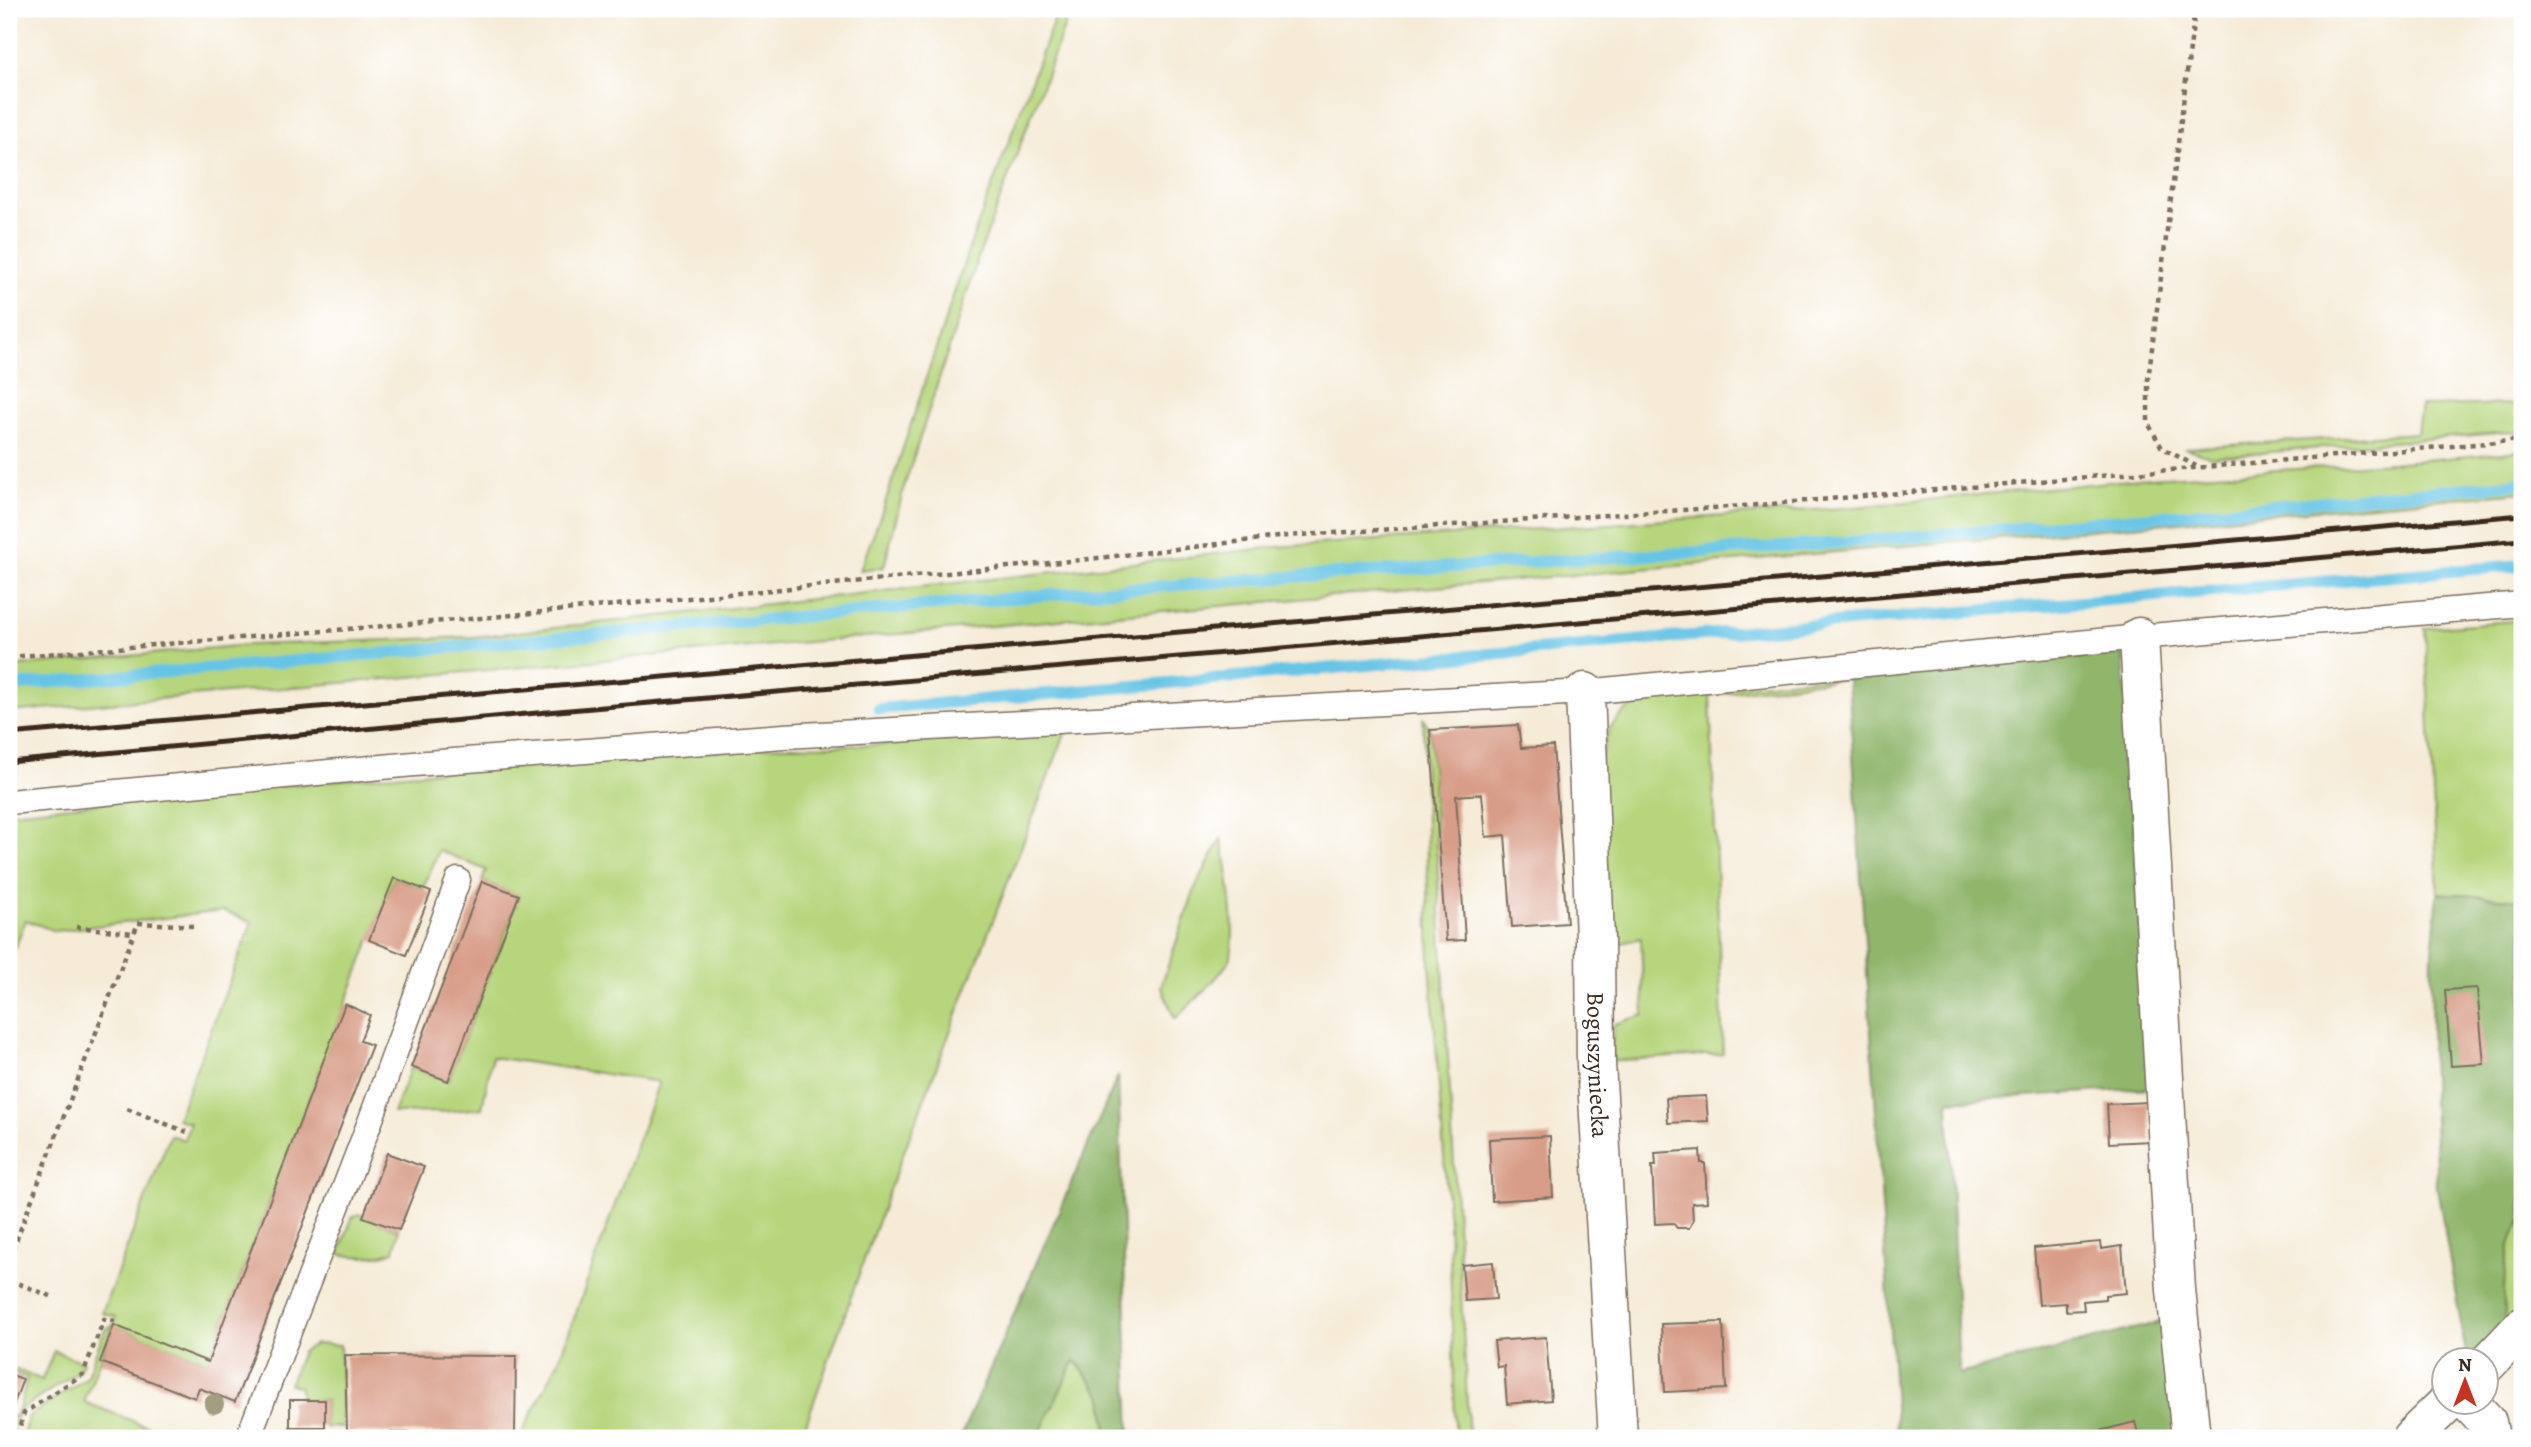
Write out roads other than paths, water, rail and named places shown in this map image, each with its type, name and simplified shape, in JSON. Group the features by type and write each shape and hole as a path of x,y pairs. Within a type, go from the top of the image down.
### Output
{"street":[{"path":"2139,637 2175,1278 2190,1438"},
{"name":"Boguszyniecka","path":"1585,692 1595,939 1597,1077 1618,1438"},
{"path":"2500,1351 2522,1328"},
{"path":"2411,1438 2434,1416"},
{"path":"2481,1416 2487,1422 2490,1438"}],"lane":[{"path":"9,802 414,764 783,736 1585,692 2139,637 2522,604"},
{"path":"248,1438 376,1107 458,880"}],"waterway":[{"path":"9,686 1082,592 1812,545 2522,483"},
{"path":"879,709 1858,621 2522,565"}],"railway":[{"path":"9,734 2522,515"},
{"path":"9,762 558,711 2522,540"}]}
